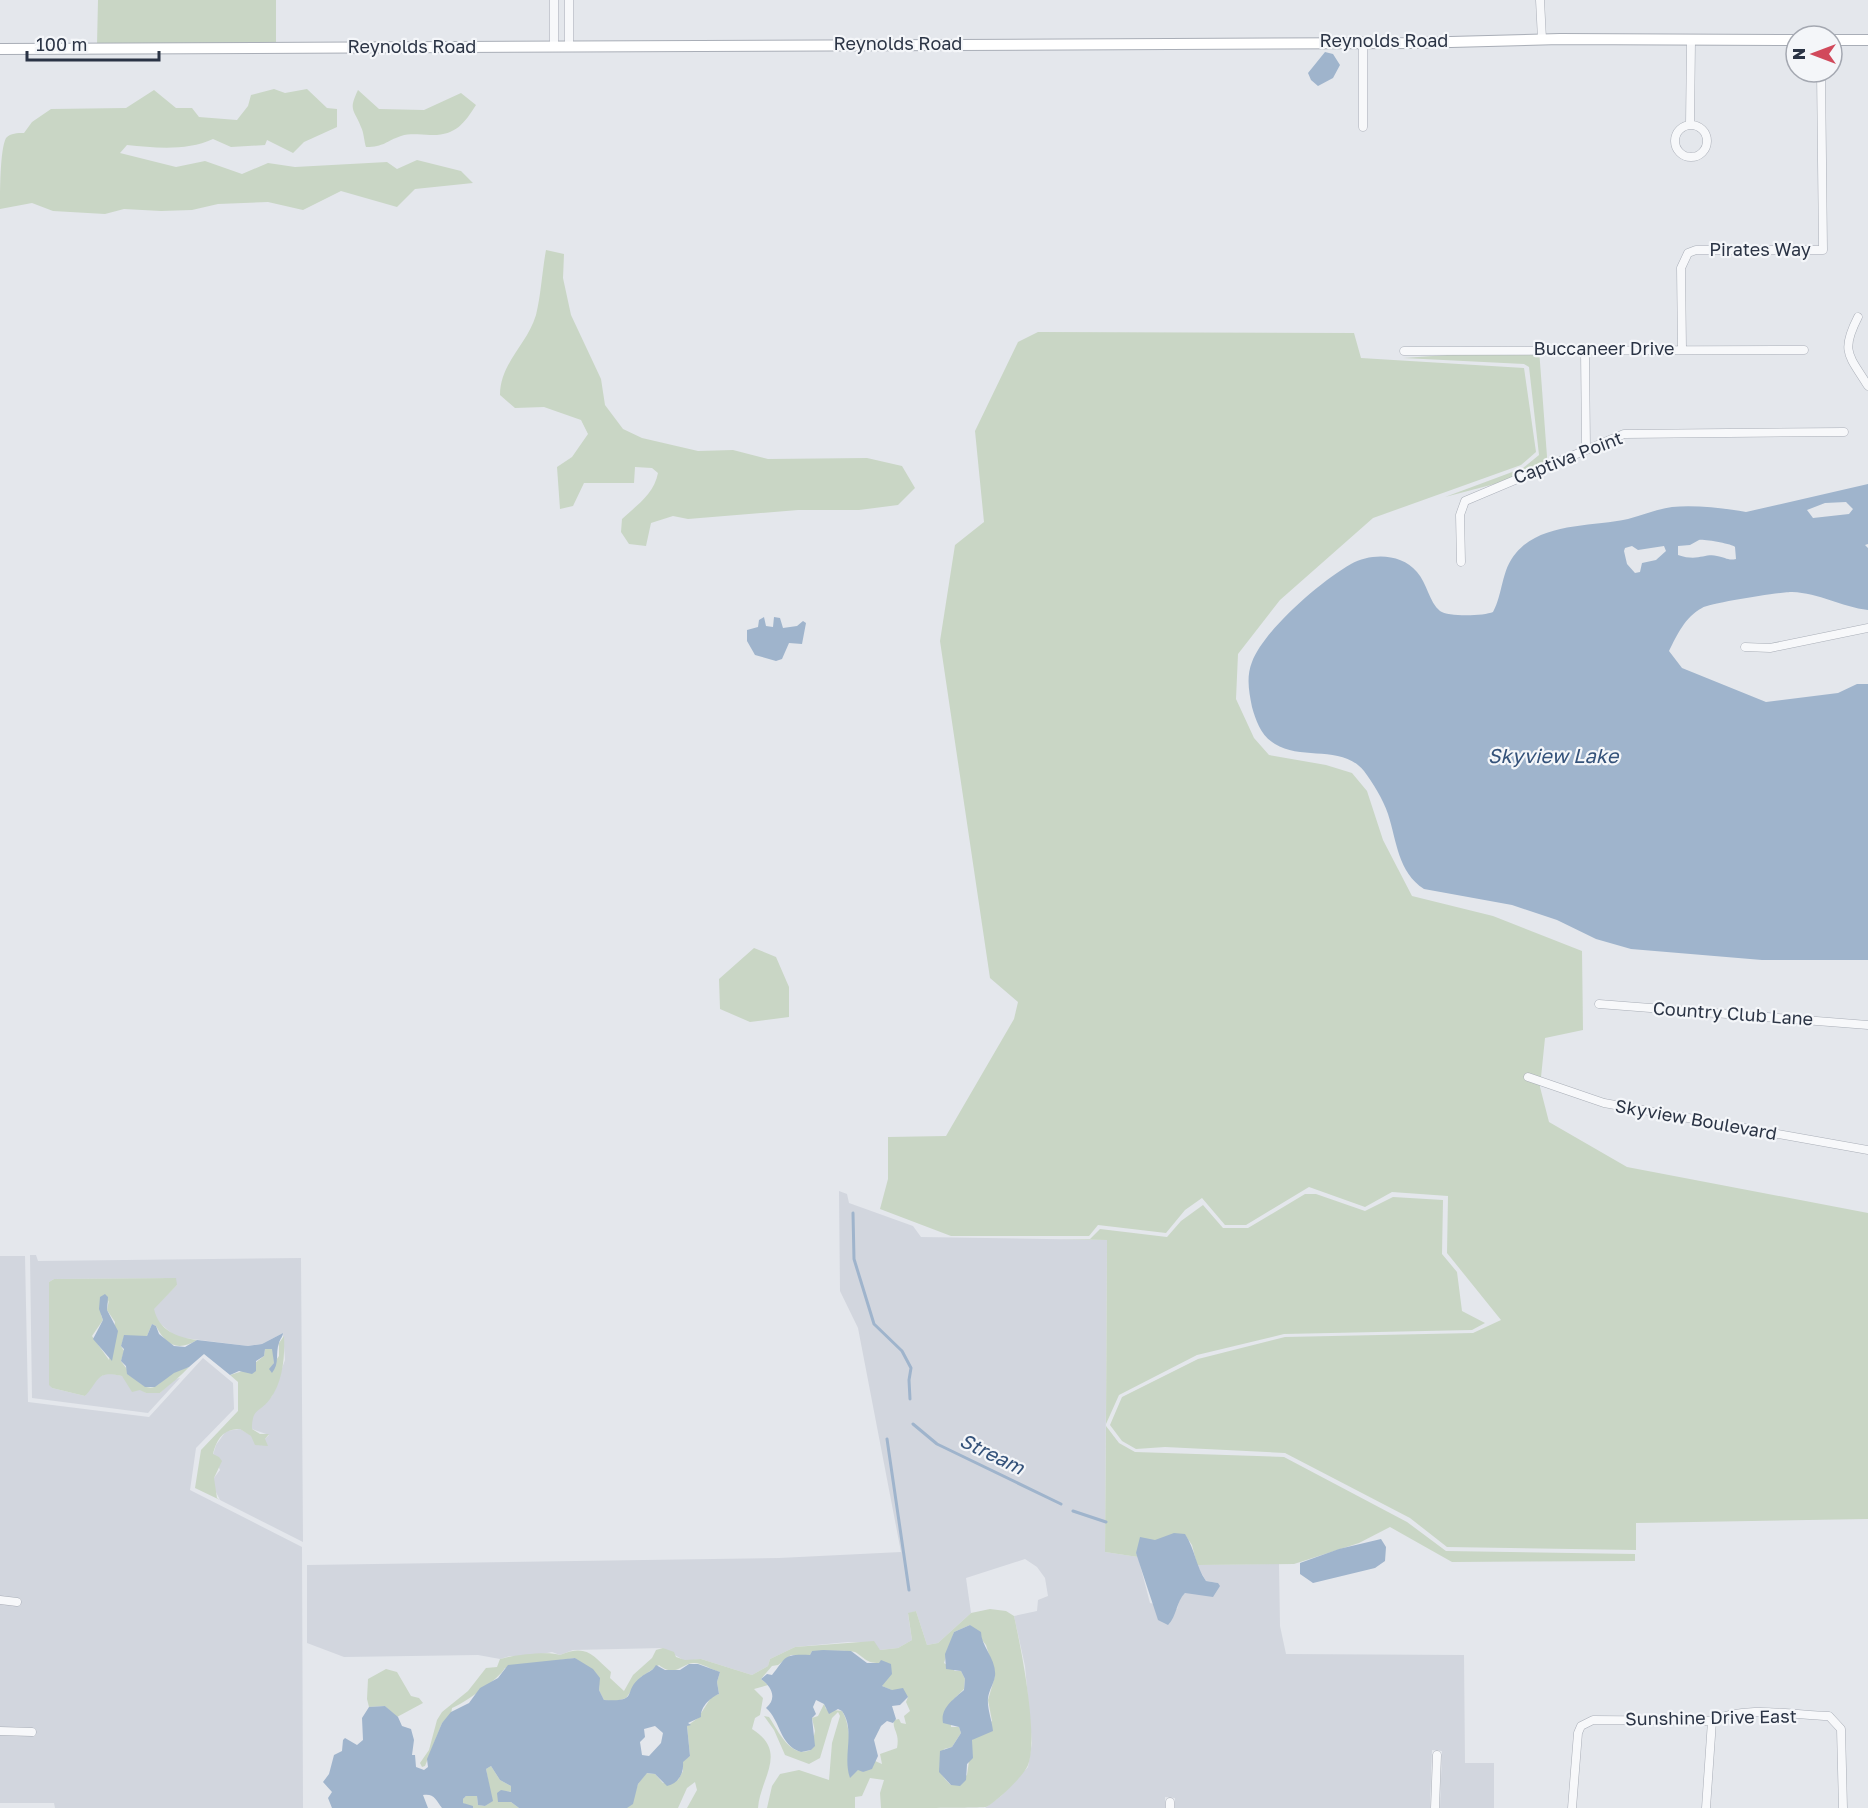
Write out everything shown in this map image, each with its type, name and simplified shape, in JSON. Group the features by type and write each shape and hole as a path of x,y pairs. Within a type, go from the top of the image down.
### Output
{"street":[{"path":"554,0 554,46"},
{"path":"569,0 569,47"},
{"path":"1540,0 1542,39"},
{"name":"Reynolds Road","path":"0,50 1364,41 1413,43 1542,39 1784,40"},
{"path":"1844,40 1868,40"},
{"path":"1363,128 1364,41"},
{"path":"1690,124 1691,41"},
{"name":"Pirates Way","path":"1682,349 1681,268 1688,254 1696,250 1823,250 1821,84"},
{"path":"1690,124 1702,129 1707,141 1702,152 1691,157 1680,153 1674,141 1679,130 1690,124"},
{"path":"1858,317 1847,338 1847,346 1849,355 1868,386"},
{"path":"1585,350 1586,449"},
{"name":"Buccaneer Drive","path":"1404,351 1804,350"},
{"name":"Captiva Point","path":"1461,562 1460,515 1465,501 1624,434 1844,432"},
{"path":"1745,647 1770,648 1868,628"},
{"name":"Country Club Lane","path":"1599,1004 1868,1024"},
{"name":"Skyview Boulevard","path":"1528,1077 1604,1103 1868,1150"},
{"path":"0,1600 18,1602"},
{"name":"Sunshine Drive East","path":"1572,1808 1578,1732 1581,1726 1593,1720 1712,1721 1725,1714 1768,1713 1829,1716 1839,1726 1842,1745 1843,1808"},
{"path":"1706,1808 1712,1721"},
{"path":"0,1731 32,1732"},
{"path":"1435,1808 1437,1755"}],"shaded area":[{"path":"839,1191 847,1194 849,1203 913,1226 921,1237 1107,1240 1105,1552 1138,1557 1150,1603 1177,1609 1180,1598 1185,1593 1218,1583 1206,1581 1197,1565 1279,1564 1280,1626 1286,1654 1464,1655 1465,1763 1494,1763 1494,1808 1440,1808 1442,1751 1432,1750 1430,1808 1175,1808 1175,1798 1165,1797 1165,1808 985,1808 1001,1796 1028,1767 1032,1743 1025,1666 1014,1616 1037,1611 1038,1600 1048,1596 1045,1578 1037,1567 1025,1559 966,1578 971,1613 938,1643 927,1645 916,1611 908,1614 912,1640 898,1648 880,1650 859,1642 795,1647 770,1659 768,1666 752,1675 701,1659 685,1661 663,1648 573,1650 560,1655 552,1652 500,1659 478,1655 344,1657 307,1643 307,1565 779,1558 901,1552 858,1328 840,1291"},
{"path":"30,1255 36,1255 38,1261 301,1258 303,1542 220,1500 214,1488 214,1478 220,1470 213,1455 216,1445 226,1431 240,1429 252,1436 265,1439 269,1435 252,1429 252,1418 257,1409 272,1396 285,1360 283,1333 262,1344 248,1346 176,1337 156,1320 153,1309 177,1285 163,1278 54,1279 49,1282 49,1384 52,1388 85,1396 97,1378 108,1373 122,1376 146,1393 160,1393 174,1379 180,1378 148,1413 32,1398"},
{"path":"0,1256 25,1256 28,1402 149,1417 203,1358 233,1383 234,1409 196,1448 190,1490 302,1547 303,1808 55,1808 54,1803 0,1803"}],"green space":[{"path":"98,0 276,0 276,43 97,45"},
{"path":"274,89 285,93 307,89 327,108 337,109 337,127 304,142 293,153 267,140 265,145 231,147 213,139 182,147 127,145 120,153 176,167 205,161 242,174 268,163 295,167 387,162 397,169 417,160 461,171 473,183 415,189 397,207 341,191 303,210 268,202 218,204 192,210 124,209 105,214 53,211 32,203 0,209 1,161 6,138 12,134 24,133 32,122 51,109 126,108 154,90 176,108 192,108 199,117 237,120 248,106 251,95"},
{"path":"358,90 379,109 424,110 461,93 476,105 463,123 452,131 439,135 405,135 381,145 366,147 362,129 353,110 353,102"},
{"path":"546,250 564,254 563,278 571,315 601,379 605,405 623,429 642,438 698,451 733,450 768,459 867,458 902,466 915,488 898,505 859,510 798,510 688,519 673,516 651,523 646,546 629,544 621,532 622,519 644,499 653,487 658,473 652,468 635,467 634,483 584,483 573,506 560,509 557,467 572,457 588,434 581,420 544,407 515,408 500,395 504,373 527,336 536,315"},
{"path":"1038,332 1354,333 1361,358 1524,368 1536,452 1521,465 1373,518 1280,600 1238,654 1236,699 1254,738 1269,755 1326,765 1352,773 1367,791 1383,840 1412,896 1493,916 1582,951 1583,1030 1545,1038 1540,1087 1549,1122 1627,1167 1868,1213 1868,1519 1636,1523 1636,1550 1447,1547 1410,1518 1285,1453 1165,1447 1136,1449 1122,1441 1110,1425 1122,1397 1198,1359 1285,1337 1473,1333 1501,1320 1447,1253 1448,1196 1392,1192 1365,1207 1309,1187 1246,1225 1225,1225 1202,1198 1185,1210 1166,1233 1098,1225 1089,1236 951,1236 880,1209 888,1179 888,1137 946,1136 1014,1019 1018,1002 990,978 940,641 955,545 984,522 975,431 1018,342"},
{"path":"1539,349 1548,470 1445,497 1523,468 1539,455 1529,367 1524,364 1403,358"},
{"path":"754,948 776,957 789,987 789,1017 750,1022 720,1009 719,979"},
{"path":"1305,1194 1316,1194 1365,1211 1393,1197 1443,1200 1442,1254 1457,1272 1462,1311 1485,1323 1472,1330 1284,1334 1197,1355 1119,1395 1106,1424 1107,1240 1060,1239 1090,1239 1100,1229 1167,1237 1181,1221 1203,1205 1223,1228 1248,1228"},
{"path":"176,1278 177,1285 154,1309 156,1317 170,1332 197,1340 184,1346 173,1345 152,1324 147,1336 124,1337 121,1346 124,1351 121,1361 134,1377 150,1388 178,1370 189,1367 160,1393 146,1393 140,1390 132,1392 122,1376 114,1374 103,1375 99,1378 85,1396 52,1388 49,1385 49,1282 54,1279","holes":["109,1300 107,1310 115,1322 109,1360 92,1336 103,1320 101,1315"]},
{"path":"284,1336 283,1360 278,1385 270,1399 255,1414 252,1422 252,1429 260,1434 269,1434 265,1439 268,1446 255,1445 251,1436 240,1429 225,1433 219,1439 213,1454 222,1461 214,1478 217,1498 220,1500 195,1488 201,1450 238,1411 238,1382 230,1375 246,1370 264,1356 265,1349 273,1349 274,1363 270,1369 279,1356 279,1343"},
{"path":"1106,1426 1119,1443 1135,1452 1284,1457 1407,1522 1446,1551 1635,1554 1635,1561 1452,1562 1390,1527 1359,1543 1294,1564 1197,1565 1192,1545 1185,1535 1159,1540 1136,1553 1138,1557 1105,1552"},
{"path":"990,1609 1006,1611 1014,1616 1030,1714 1031,1752 1028,1765 1009,1788 986,1807 881,1808 880,1793 884,1780 870,1778 862,1796 855,1797 855,1808 767,1808 772,1786 780,1774 799,1770 829,1780 832,1743 840,1716 838,1712 832,1718 820,1758 809,1764 785,1755 774,1730 764,1716 769,1717 791,1747 804,1752 811,1750 815,1731 812,1718 818,1716 824,1704 826,1709 842,1711 849,1732 853,1774 859,1769 863,1772 875,1761 882,1764 880,1754 897,1748 898,1738 894,1720 899,1719 901,1723 906,1724 904,1716 910,1711 906,1702 908,1697 882,1686 886,1679 879,1663 868,1661 855,1652 848,1651 812,1651 810,1655 791,1655 778,1665 772,1666 761,1679 768,1685 754,1689 763,1698 760,1715 755,1718 752,1729 763,1738 769,1747 771,1756 758,1808 687,1808 697,1790 695,1782 687,1788 678,1808 627,1808 627,1805 631,1805 638,1784 646,1773 655,1774 663,1783 678,1780 683,1771 683,1761 690,1756 687,1726 698,1718 712,1696 719,1694 717,1682 720,1672 696,1663 674,1670 665,1669 659,1665 641,1677 626,1698 614,1702 604,1700 599,1690 598,1678 575,1658 505,1668 481,1690 452,1708 451,1714 442,1723 425,1766 422,1767 420,1763 429,1750 437,1720 442,1712 468,1691 486,1668 497,1667 500,1659 530,1654 560,1655 583,1651 594,1656 611,1672 610,1678 624,1691 633,1675 652,1658 656,1650 663,1648 685,1660 701,1659 752,1675 768,1666 770,1659 795,1647 874,1641 880,1650 898,1648 912,1640 908,1613 916,1611 927,1645 938,1643 971,1613","holes":["970,1625 986,1645 995,1676 988,1700 992,1721 972,1740 967,1775 951,1785 943,1776 940,1764 944,1749 952,1747 961,1733 959,1727 951,1727 952,1701 964,1689 965,1679 961,1671 955,1671 944,1663 954,1632"]},
{"path":"386,1669 397,1672 411,1696 419,1698 423,1703 397,1717 385,1706 369,1707 368,1679"},
{"path":"491,1766 500,1780 511,1786 512,1792 504,1791 498,1801 511,1802 519,1808 473,1808 463,1803 466,1796 477,1796 478,1805 485,1806 492,1801 486,1769"}],"water":[{"path":"1325,52 1333,54 1340,65 1333,78 1318,86 1311,80 1308,73"},
{"name":"Skyview Lake","path":"1868,484 1868,544 1865,545 1868,548 1868,610 1792,592 1718,603 1702,608 1691,616 1669,651 1682,668 1766,702 1838,693 1857,684 1868,684 1868,960 1762,960 1631,949 1596,939 1557,920 1512,905 1424,889 1415,882 1404,865 1396,846 1386,808 1378,791 1364,771 1345,758 1286,749 1270,741 1257,723 1252,707 1249,679 1250,668 1258,649 1295,607 1325,582 1359,560 1386,557 1403,561 1420,576 1433,603 1440,611 1458,615 1482,614 1493,612 1507,567 1516,553 1539,536 1568,527 1628,519 1672,507 1709,507 1746,512","holes":["1846,502 1853,509 1849,514 1813,518 1807,510 1825,503","1699,540 1729,544 1735,547 1736,559 1713,555 1696,558 1678,555 1678,546 1690,545","1632,546 1638,550 1664,546 1666,551 1656,560 1642,563 1640,572 1635,573 1627,564 1625,548"]},
{"path":"764,617 766,626 773,627 774,617 780,618 783,628 797,626 803,621 806,623 802,644 789,643 782,659 776,661 755,655 747,641 747,630 758,627 759,620"},
{"path":"105,1294 108,1297 107,1310 118,1331 112,1361 93,1339 103,1320 99,1309 100,1297"},
{"path":"152,1324 156,1326 159,1334 174,1346 185,1347 197,1340 248,1346 262,1344 283,1333 278,1347 276,1366 272,1373 269,1369 274,1363 272,1349 265,1349 264,1356 256,1361 256,1371 252,1374 239,1371 230,1375 204,1354 189,1367 174,1373 155,1387 145,1387 127,1374 126,1366 121,1361 124,1349 121,1346 124,1335 147,1336"},
{"path":"1174,1533 1185,1534 1206,1581 1218,1583 1220,1586 1213,1597 1185,1593 1168,1625 1158,1620 1136,1553 1140,1537 1155,1540"},
{"path":"1381,1539 1386,1547 1385,1561 1375,1568 1313,1583 1300,1574 1300,1563 1339,1549"},
{"path":"970,1625 981,1632 983,1643 995,1670 988,1698 993,1731 972,1740 973,1758 967,1764 966,1780 960,1786 951,1785 939,1772 940,1751 952,1747 961,1733 959,1727 943,1723 944,1713 949,1704 964,1690 965,1679 961,1671 946,1669 945,1654 954,1632"},
{"path":"812,1651 851,1651 867,1663 879,1663 881,1660 891,1664 892,1674 882,1686 892,1690 903,1688 908,1697 900,1705 892,1706 896,1719 893,1723 887,1721 881,1726 874,1740 878,1756 872,1769 863,1772 858,1770 850,1778 847,1761 849,1735 842,1711 838,1709 829,1714 824,1704 816,1700 813,1707 816,1714 812,1718 815,1746 811,1750 801,1752 788,1744 775,1719 766,1708 772,1700 772,1692 761,1679 767,1674 772,1675 783,1660 790,1656 810,1655"},
{"path":"575,1658 593,1669 600,1678 599,1690 604,1700 615,1700 627,1698 635,1682 656,1665 665,1670 680,1670 689,1664 698,1664 720,1672 717,1682 719,1694 707,1703 702,1710 701,1717 688,1723 691,1725 687,1726 690,1756 683,1762 682,1774 678,1780 667,1786 655,1774 647,1773 638,1784 633,1804 627,1808 519,1808 511,1802 498,1802 497,1793 501,1790 511,1792 511,1786 500,1780 491,1766 486,1769 493,1801 485,1806 478,1805 477,1796 466,1796 463,1803 473,1808 442,1808 430,1795 423,1795 428,1808 332,1808 328,1798 332,1792 323,1782 329,1774 334,1755 342,1751 343,1740 345,1738 357,1745 363,1740 362,1718 369,1707 385,1706 398,1717 402,1726 411,1729 414,1740 412,1755 415,1755 416,1767 424,1770 428,1767 427,1759 442,1723 451,1712 469,1703 480,1688 498,1678 508,1665","holes":["655,1726 663,1733 661,1743 649,1756 642,1755 640,1742 645,1737 644,1729"]}],"waterway":[{"name":"Stream","path":"853,1213 854,1259 874,1324 902,1351 911,1368 910,1399"},
{"name":"Stream","path":"913,1424 937,1444 1061,1504"},
{"name":"Stream","path":"887,1439 909,1590"},
{"name":"Stream","path":"1073,1511 1106,1522"}]}
